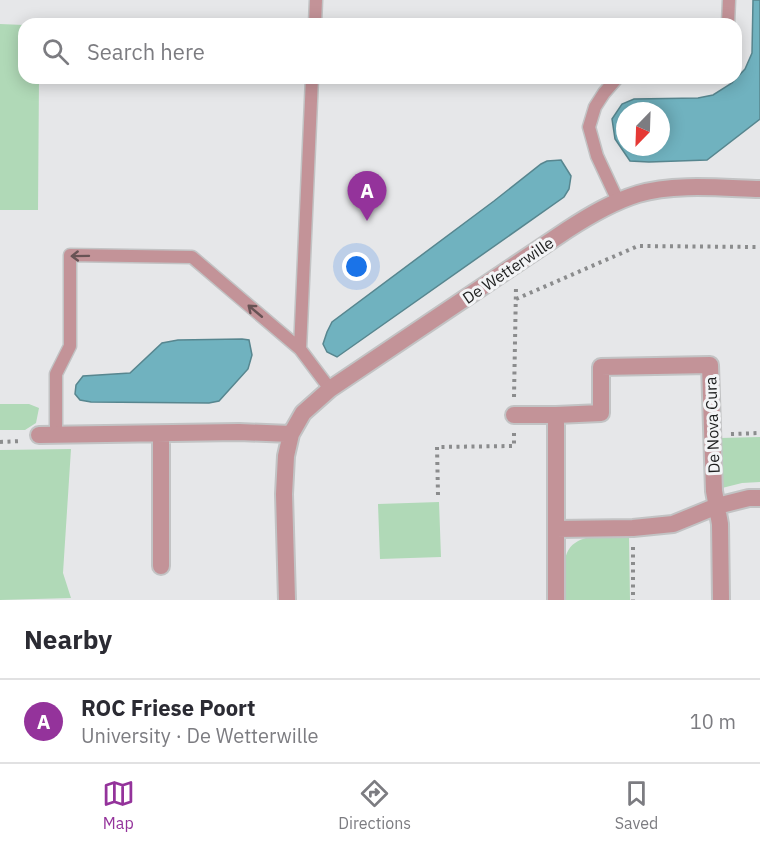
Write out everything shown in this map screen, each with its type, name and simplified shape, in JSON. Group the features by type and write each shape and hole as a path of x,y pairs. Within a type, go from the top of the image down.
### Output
{"street":[{"name":"De Wetterwille","path":"287,600 284,494 286,456 291,434 303,413 330,389 604,207 640,193 676,188 760,189"},
{"name":"De Nova Cura","path":"514,415 556,416 601,413 602,367 710,365 714,491 720,524 720,600"},
{"path":"556,416 556,600"},
{"path":"48,434 238,432 291,434"},
{"path":"161,434 161,566"},
{"path":"556,529 633,528 674,524 717,506 749,498 760,498"}],"lane":[{"path":"315,18 316,0"},
{"path":"728,18 729,0"},
{"path":"300,349 312,84"},
{"path":"612,84 595,108 590,127 597,156 618,201"},
{"path":"48,434 56,374 70,346 70,255 192,257 300,349 330,389"}],"path":[{"path":"516,298 638,246 760,247"},
{"path":"438,495 437,447 514,446 516,264"},
{"path":"712,435 760,433"},
{"path":"633,528 633,600"}],"green space":[{"path":"0,24 18,25 18,84 39,84 38,210 0,210"},
{"path":"0,404 29,404 39,408 36,423 25,430 0,430"},
{"path":"760,437 760,482 742,483 722,488 720,438"},
{"path":"71,449 63,573 71,598 0,600 0,450"},
{"path":"439,502 441,557 380,559 378,504"},
{"path":"600,536 629,536 630,600 566,600 565,560 568,550 581,539"}],"water":[{"path":"753,0 760,0 760,119 707,160 630,161 627,156 670,156 670,102 627,102 634,99 698,98 713,95 730,84 742,84 742,72 752,53"},
{"path":"616,113 616,140 615,139 612,119"},
{"path":"561,160 571,176 569,189 564,197 337,357 327,352 323,344 332,322 541,164"},
{"path":"178,340 249,340 252,355 248,369 219,401 209,403 91,402 80,400 75,394 76,385 83,376 130,373 162,343"}],"place":[{"name":"ROC Friese Poort","path":"367,221"}]}
